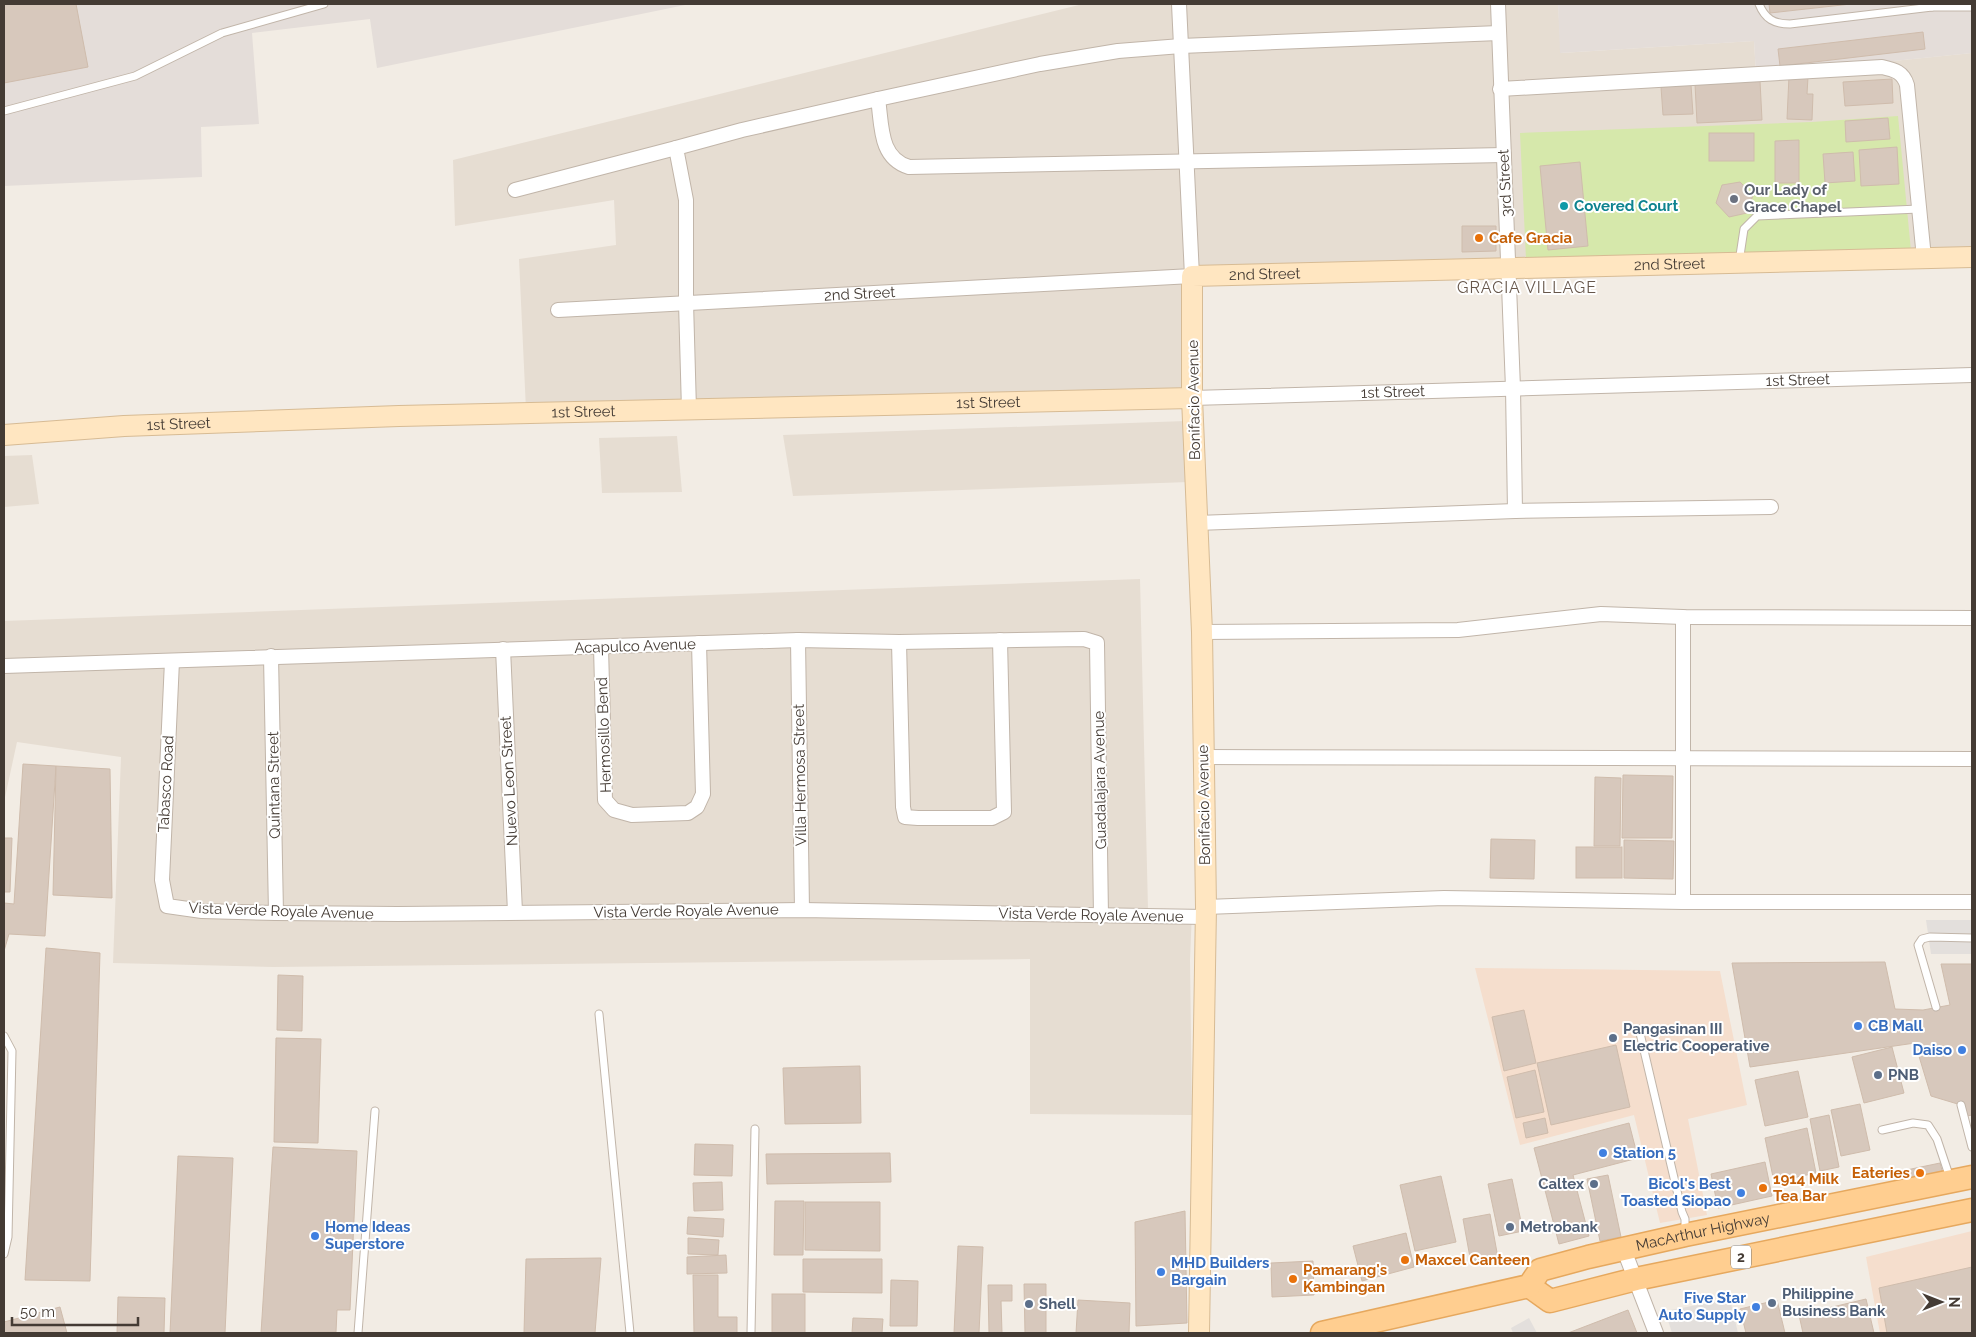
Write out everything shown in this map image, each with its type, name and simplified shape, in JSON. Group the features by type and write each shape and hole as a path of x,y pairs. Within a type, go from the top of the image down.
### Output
{"main road":[{"name":"MacArthur Highway","path":"1529,1286 1540,1270 1685,1235 1961,1179"},
{"name":"2","path":"1529,1286 1550,1301 1636,1279 1972,1210"},
{"path":"1332,1332 1529,1286"}],"street":[{"path":"1178,4 1192,276"},
{"name":"3rd Street","path":"1498,4 1500,89 1514,388 1515,511"},
{"path":"515,190 742,130 878,99 1070,59 1118,51 1181,46 1499,33"},
{"path":"1500,89 1882,68 1893,69 1900,72 1907,85 1924,258"},
{"path":"878,99 884,145 890,156 899,164 909,167 1504,155"},
{"path":"676,148 686,200 689,410"},
{"name":"2nd Street","path":"558,310 1192,276 1972,257"},
{"name":"Bonifacio Avenue","path":"1192,276 1192,398 1202,632 1204,758 1205,912 1199,1333"},
{"name":"1st Street","path":"4,435 143,425 399,416 1192,398 1972,375"},
{"path":"1198,523 1515,511 1771,507"},
{"path":"1202,632 1458,630 1601,614 1972,618"},
{"path":"1683,616 1683,902"},
{"name":"Acapulco Avenue","path":"4,666 798,640 899,642 1084,639 1097,643"},
{"name":"Villa Hermosa Street","path":"798,640 802,910"},
{"path":"899,642 903,807 905,817 972,819 992,818 1004,812 1000,640"},
{"name":"Hermosillo Bend","path":"601,647 605,800 614,810 632,815 688,813 697,807 703,794 699,643"},
{"name":"Guadalajara Avenue","path":"1097,643 1101,916"},
{"name":"Nuevo Leon Street","path":"503,649 515,912"},
{"name":"Quintana Street","path":"271,656 276,913"},
{"name":"Tabasco Road","path":"167,906 162,880 172,661"},
{"path":"1204,758 1972,759"},
{"name":"Vista Verde Royale Avenue","path":"167,906 202,911 276,913 802,910 1101,916 1444,898 1683,902 1972,902"},
{"path":"1624,1250 1656,1333"}],"lane":[{"path":"4,111 135,76 222,33 324,4"},
{"path":"1759,4 1762,12 1776,24 1790,24 1932,5 1972,7"},
{"path":"1738,262 1744,229 1757,216 1920,209"},
{"path":"1936,1007 1918,945 1922,939 1930,937 1972,938"},
{"path":"599,1014 630,1333"},
{"path":"1639,1029 1685,1219 1685,1235"},
{"path":"4,1036 12,1051 8,1237 4,1254"},
{"path":"1961,1105 1972,1147"},
{"path":"358,1333 375,1111"},
{"path":"1882,1130 1913,1123 1928,1125 1961,1179"},
{"path":"751,1333 755,1129"}],"shaded area":[{"path":"4,4 690,4 377,68 370,19 252,33 259,124 201,127 202,177 4,186"},
{"path":"1083,4 1558,4 1561,53 1754,41 1756,75 1972,53 1972,247 1489,263 1183,268 1185,389 526,410 519,259 616,245 614,200 455,226 453,160"},
{"path":"1558,4 1972,4 1972,53 1756,75 1754,41 1560,53"},
{"path":"1186,421 1189,482 793,496 783,435"},
{"path":"677,436 682,492 602,493 599,438"},
{"path":"32,455 39,504 4,507 4,456"},
{"path":"1140,579 1148,909 1192,911 1190,960 1192,1115 1030,1114 1030,959 273,967 113,963 121,757 17,742 4,802 4,621"},
{"path":"1926,920 1972,920 1972,954 1931,954"},
{"name":"Pangasinan III Electric Cooperative","path":"1475,968 1720,971 1747,1105 1688,1119 1707,1215 1660,1223 1634,1115 1520,1145"},
{"path":"1972,1231 1972,1333 1880,1333 1866,1257"},
{"path":"1730,1299 1738,1333 1672,1333 1665,1311"},
{"path":"1529,1318 1537,1333 1513,1333 1511,1328"}],"green space":[{"path":"1898,116 1911,251 1526,259 1520,133 1812,122"}],"building":[{"path":"4,4 76,4 88,67 4,83"},
{"path":"1769,4 1851,4 1770,13"},
{"path":"1923,32 1925,49 1780,66 1778,49"},
{"path":"1789,76 1808,77 1807,94 1813,94 1812,120 1787,119"},
{"path":"1892,79 1893,103 1845,106 1843,82"},
{"path":"1760,81 1762,120 1697,123 1695,84"},
{"path":"1691,85 1693,114 1663,115 1661,87"},
{"path":"1888,118 1890,139 1846,142 1845,121"},
{"path":"1709,133 1754,133 1754,161 1709,161"},
{"path":"1799,140 1799,183 1775,183 1775,141"},
{"path":"1897,147 1899,184 1861,186 1859,150"},
{"path":"1853,152 1855,181 1825,183 1823,154"},
{"name":"Covered Court","path":"1580,162 1588,246 1548,250 1540,166"},
{"name":"Our Lady of Grace Chapel","path":"1740,182 1753,195 1747,213 1729,217 1716,203 1722,185"},
{"name":"Cafe Gracia","path":"1462,226 1496,226 1496,251 1462,252"},
{"path":"23,764 56,766 45,936 9,934 4,951 4,903 14,904"},
{"path":"56,766 110,769 112,898 53,895"},
{"path":"1623,775 1673,776 1672,838 1622,838"},
{"path":"1595,777 1621,778 1620,846 1594,846"},
{"path":"4,838 12,838 10,892 4,892"},
{"path":"1491,839 1535,840 1534,879 1490,878"},
{"path":"1624,840 1674,841 1673,879 1624,878"},
{"path":"1576,847 1622,847 1622,878 1576,878"},
{"path":"46,948 100,953 90,1281 25,1280"},
{"name":"CB Mall","path":"1885,962 1895,1009 1923,1010 1950,1005 1941,964 1972,964 1972,1115 1967,1116 1961,1105 1931,1096 1915,1043 1750,1067 1732,963"},
{"path":"278,975 303,976 302,1031 277,1030"},
{"path":"1524,1010 1536,1063 1504,1071 1492,1017"},
{"path":"276,1038 321,1039 318,1143 274,1142"},
{"path":"1616,1045 1630,1107 1551,1125 1537,1063"},
{"name":"PNB","path":"1892,1047 1904,1093 1864,1103 1852,1057"},
{"path":"860,1066 861,1123 785,1124 783,1068"},
{"path":"1535,1070 1544,1112 1516,1118 1507,1077"},
{"path":"1798,1071 1808,1117 1765,1126 1755,1080"},
{"path":"1860,1104 1870,1150 1841,1156 1831,1110"},
{"path":"1829,1115 1839,1167 1820,1171 1810,1119"},
{"path":"1545,1118 1548,1133 1526,1138 1523,1123"},
{"path":"1629,1123 1638,1158 1573,1175 1589,1236 1559,1244 1534,1148"},
{"path":"1807,1128 1816,1173 1774,1182 1765,1138"},
{"path":"695,1144 733,1145 732,1176 694,1175"},
{"path":"273,1147 357,1151 350,1310 337,1310 336,1332 261,1333"},
{"path":"890,1153 891,1182 767,1184 766,1154"},
{"path":"178,1156 233,1158 225,1333 170,1333"},
{"path":"1765,1162 1772,1196 1718,1208 1711,1174"},
{"name":"Eateries","path":"1940,1163 1943,1174 1899,1183 1897,1172"},
{"path":"1608,1175 1621,1237 1600,1241 1587,1179"},
{"path":"1441,1176 1456,1242 1415,1251 1400,1185"},
{"path":"1512,1179 1523,1231 1499,1236 1488,1184"},
{"path":"722,1182 723,1210 694,1211 693,1183"},
{"path":"775,1201 804,1201 803,1255 774,1255"},
{"path":"805,1202 880,1202 880,1251 805,1250"},
{"name":"MHD Builders Bargain","path":"1185,1211 1187,1323 1136,1326 1135,1222"},
{"path":"1490,1214 1498,1258 1471,1263 1463,1219"},
{"path":"688,1217 724,1219 723,1237 687,1234"},
{"path":"1406,1233 1414,1267 1362,1281 1353,1246"},
{"path":"688,1238 719,1240 718,1255 688,1254"},
{"path":"958,1246 983,1247 979,1333 954,1333"},
{"path":"726,1255 727,1273 687,1274 687,1257"},
{"path":"601,1258 595,1333 524,1333 526,1259"},
{"path":"803,1259 882,1259 882,1293 803,1292"},
{"name":"Pamarang's Kambingan","path":"1313,1261 1314,1295 1272,1297 1271,1263"},
{"path":"1972,1267 1972,1333 1887,1333 1879,1288"},
{"path":"693,1275 718,1275 718,1317 737,1317 737,1333 694,1333"},
{"path":"891,1280 918,1281 917,1326 890,1326"},
{"path":"1024,1284 1046,1284 1046,1333 1025,1333"},
{"path":"988,1285 1012,1285 1012,1301 1001,1301 1002,1333 989,1333"},
{"path":"772,1294 805,1294 805,1333 772,1333"},
{"path":"118,1297 165,1298 164,1333 117,1333"},
{"path":"1866,1299 1874,1333 1803,1333 1799,1315"},
{"path":"1078,1300 1130,1303 1129,1333 1076,1333"},
{"path":"1777,1300 1785,1333 1746,1333 1740,1309"},
{"path":"60,1307 67,1333 4,1333 4,1322"},
{"path":"1628,1310 1637,1333 1568,1333"},
{"path":"853,1318 883,1319 882,1333 852,1333"}],"place":[{"name":"Our Lady of Grace Chapel","path":"1734,199"},
{"name":"Covered Court","path":"1564,206"},
{"name":"Cafe Gracia","path":"1479,238"},
{"name":"CB Mall","path":"1858,1026"},
{"name":"Pangasinan III Electric Cooperative","path":"1613,1038"},
{"name":"Daiso","path":"1962,1050"},
{"name":"PNB","path":"1878,1075"},
{"name":"Station 5","path":"1603,1153"},
{"name":"Eateries","path":"1920,1173"},
{"name":"Caltex","path":"1594,1184"},
{"name":"1914 Milk Tea Bar","path":"1763,1188"},
{"name":"Bicol's Best Toasted Siopao","path":"1741,1193"},
{"name":"Metrobank","path":"1510,1227"},
{"name":"Home Ideas Superstore","path":"315,1236"},
{"name":"Maxcel Canteen","path":"1405,1260"},
{"name":"MHD Builders Bargain","path":"1161,1272"},
{"name":"Pamarang's Kambingan","path":"1293,1279"},
{"name":"Philippine Business Bank","path":"1772,1303"},
{"name":"Shell","path":"1029,1304"},
{"name":"Five Star Auto Supply","path":"1756,1307"}],"district":[{"name":"GRACIA VILLAGE","path":"1527,287"}]}
